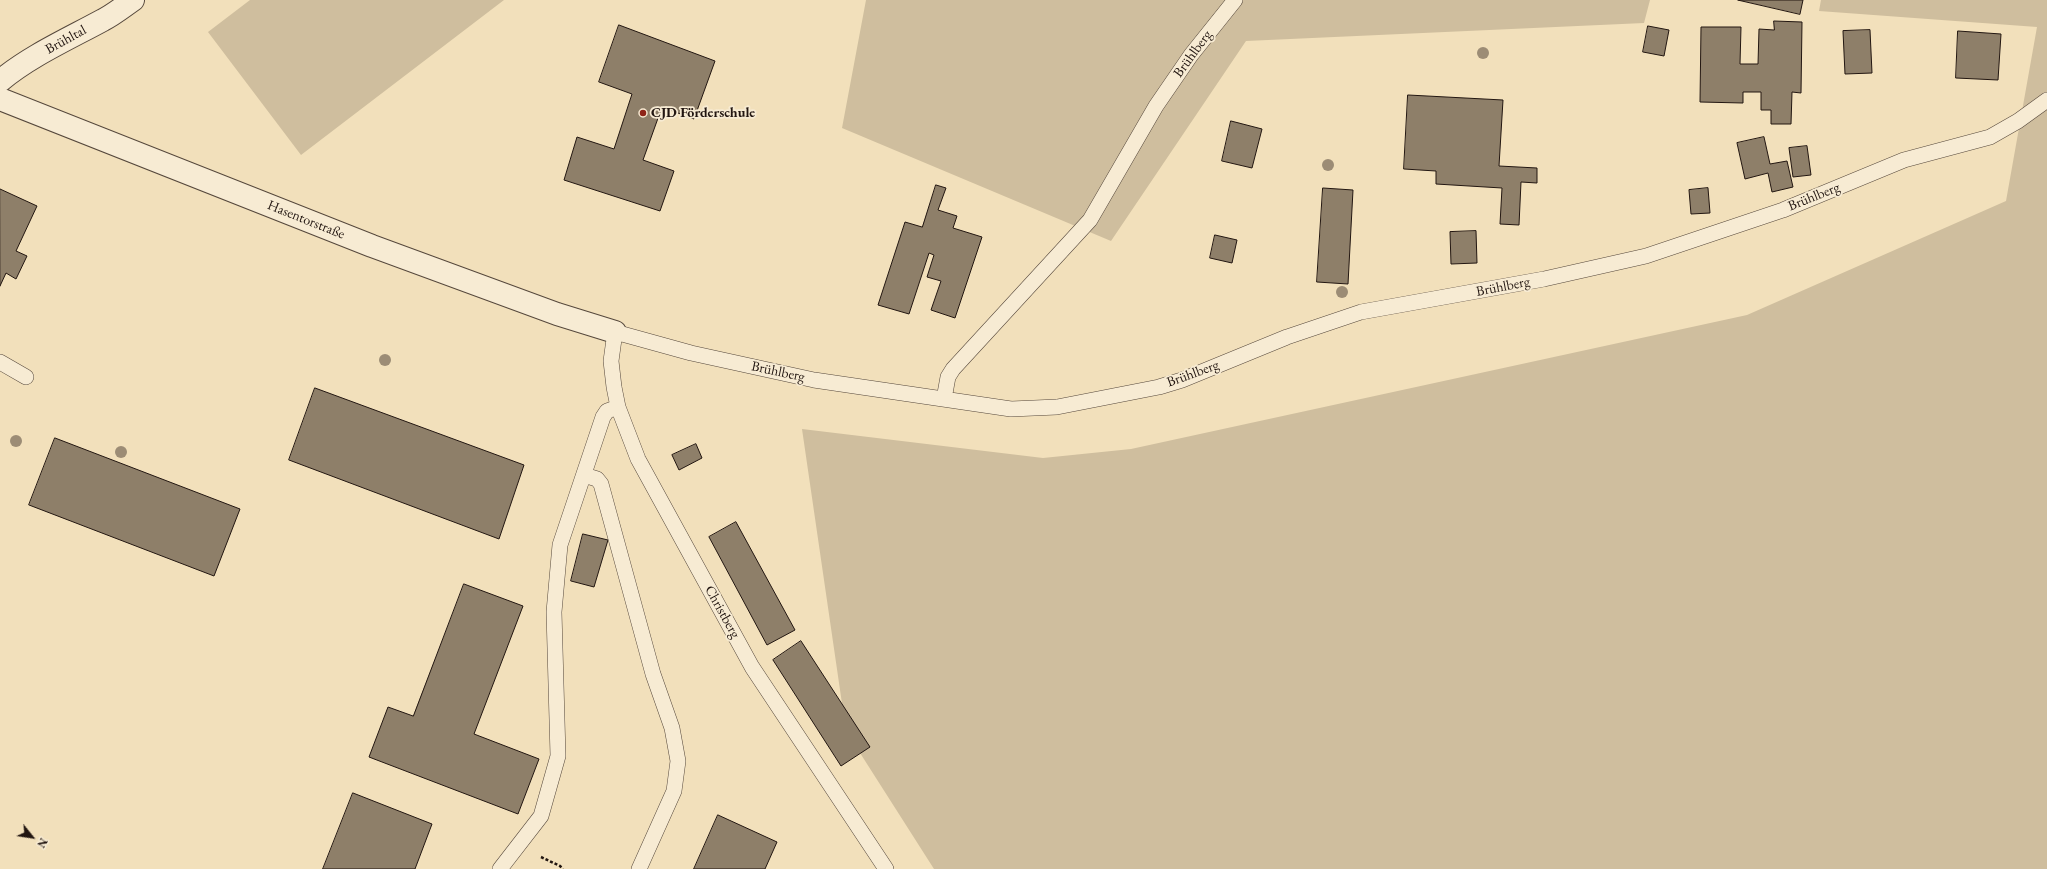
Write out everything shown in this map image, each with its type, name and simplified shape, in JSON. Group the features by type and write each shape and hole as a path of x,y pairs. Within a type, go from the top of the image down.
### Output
{"street":[{"name":"Brühltal","path":"0,82 12,71 59,43 104,20 134,0"},
{"name":"Hasentorstraße","path":"0,99 372,246 557,314 615,332"}],"lane":[{"name":"Brühlberg","path":"944,398 948,377 953,369 1090,220 1156,106 1191,55 1235,0"},
{"name":"Brühlberg","path":"615,332 691,353 814,380 944,398 998,408 1030,409 1056,407 1147,389 1194,376 1287,337 1361,312 1510,286 1624,262 1778,212 1904,160 1990,137 2018,121 2047,100"},
{"name":"Christberg","path":"615,332 611,362 618,407 638,459 752,667 886,869"},
{"path":"0,362 26,376"},
{"path":"500,869 541,816 558,756 554,612 560,544 603,417 607,411 618,407"},
{"path":"584,475 596,479 601,484 653,674 672,728 677,752 678,770 674,791 639,869"}],"shaded area":[{"path":"250,0 504,0 301,155 208,32"},
{"path":"866,0 1650,0 1644,23 1246,41 1111,241 842,128"},
{"path":"1821,0 2047,0 2047,869 934,869 846,731 802,429 1043,458 1131,449 1747,315 2006,201 2037,27 1819,11"}],"building":[{"path":"1738,0 1803,0 1800,14"},
{"path":"1774,21 1802,22 1801,93 1792,92 1791,124 1771,124 1771,110 1761,110 1761,92 1743,92 1743,103 1700,102 1701,27 1741,27 1740,64 1758,64 1759,29 1774,30"},
{"name":"CJD Förderschule","path":"619,25 715,61 694,119 662,107 643,160 674,171 660,211 564,180 577,137 614,149 632,94 599,82"},
{"path":"1648,26 1669,30 1664,56 1643,52"},
{"path":"1870,30 1872,73 1845,74 1843,31"},
{"path":"1958,31 2001,34 1998,80 1956,78"},
{"path":"1408,95 1503,100 1499,166 1537,168 1537,183 1521,182 1519,225 1500,224 1502,188 1436,184 1436,171 1404,169"},
{"path":"1231,121 1262,129 1252,168 1222,161"},
{"path":"1764,137 1770,164 1787,161 1793,187 1772,192 1768,173 1745,179 1737,143"},
{"path":"1807,146 1811,175 1793,177 1789,148"},
{"path":"936,185 946,188 938,210 957,216 953,228 982,237 955,318 931,310 941,281 927,277 934,255 929,253 909,314 878,305 905,222 922,227"},
{"path":"1323,188 1353,190 1348,284 1317,282"},
{"path":"1708,188 1710,213 1691,214 1689,190"},
{"path":"0,189 37,206 16,251 27,256 16,279 6,273 0,286"},
{"path":"1476,231 1477,263 1451,264 1450,232"},
{"path":"1215,235 1237,240 1232,263 1210,258"},
{"path":"315,388 524,465 499,539 289,460"},
{"path":"55,438 240,509 214,576 29,505"},
{"path":"696,444 702,458 679,470 672,455"},
{"path":"736,522 795,630 767,645 709,537"},
{"path":"583,534 608,540 594,587 571,581"},
{"path":"464,584 523,606 474,734 539,759 518,814 369,757 388,707 413,716"},
{"path":"801,641 870,747 841,766 773,660"},
{"path":"353,793 432,824 415,869 323,869"},
{"path":"718,815 777,842 765,869 694,869"}],"place":[{"name":"CJD Förderschule","path":"643,113"}]}
